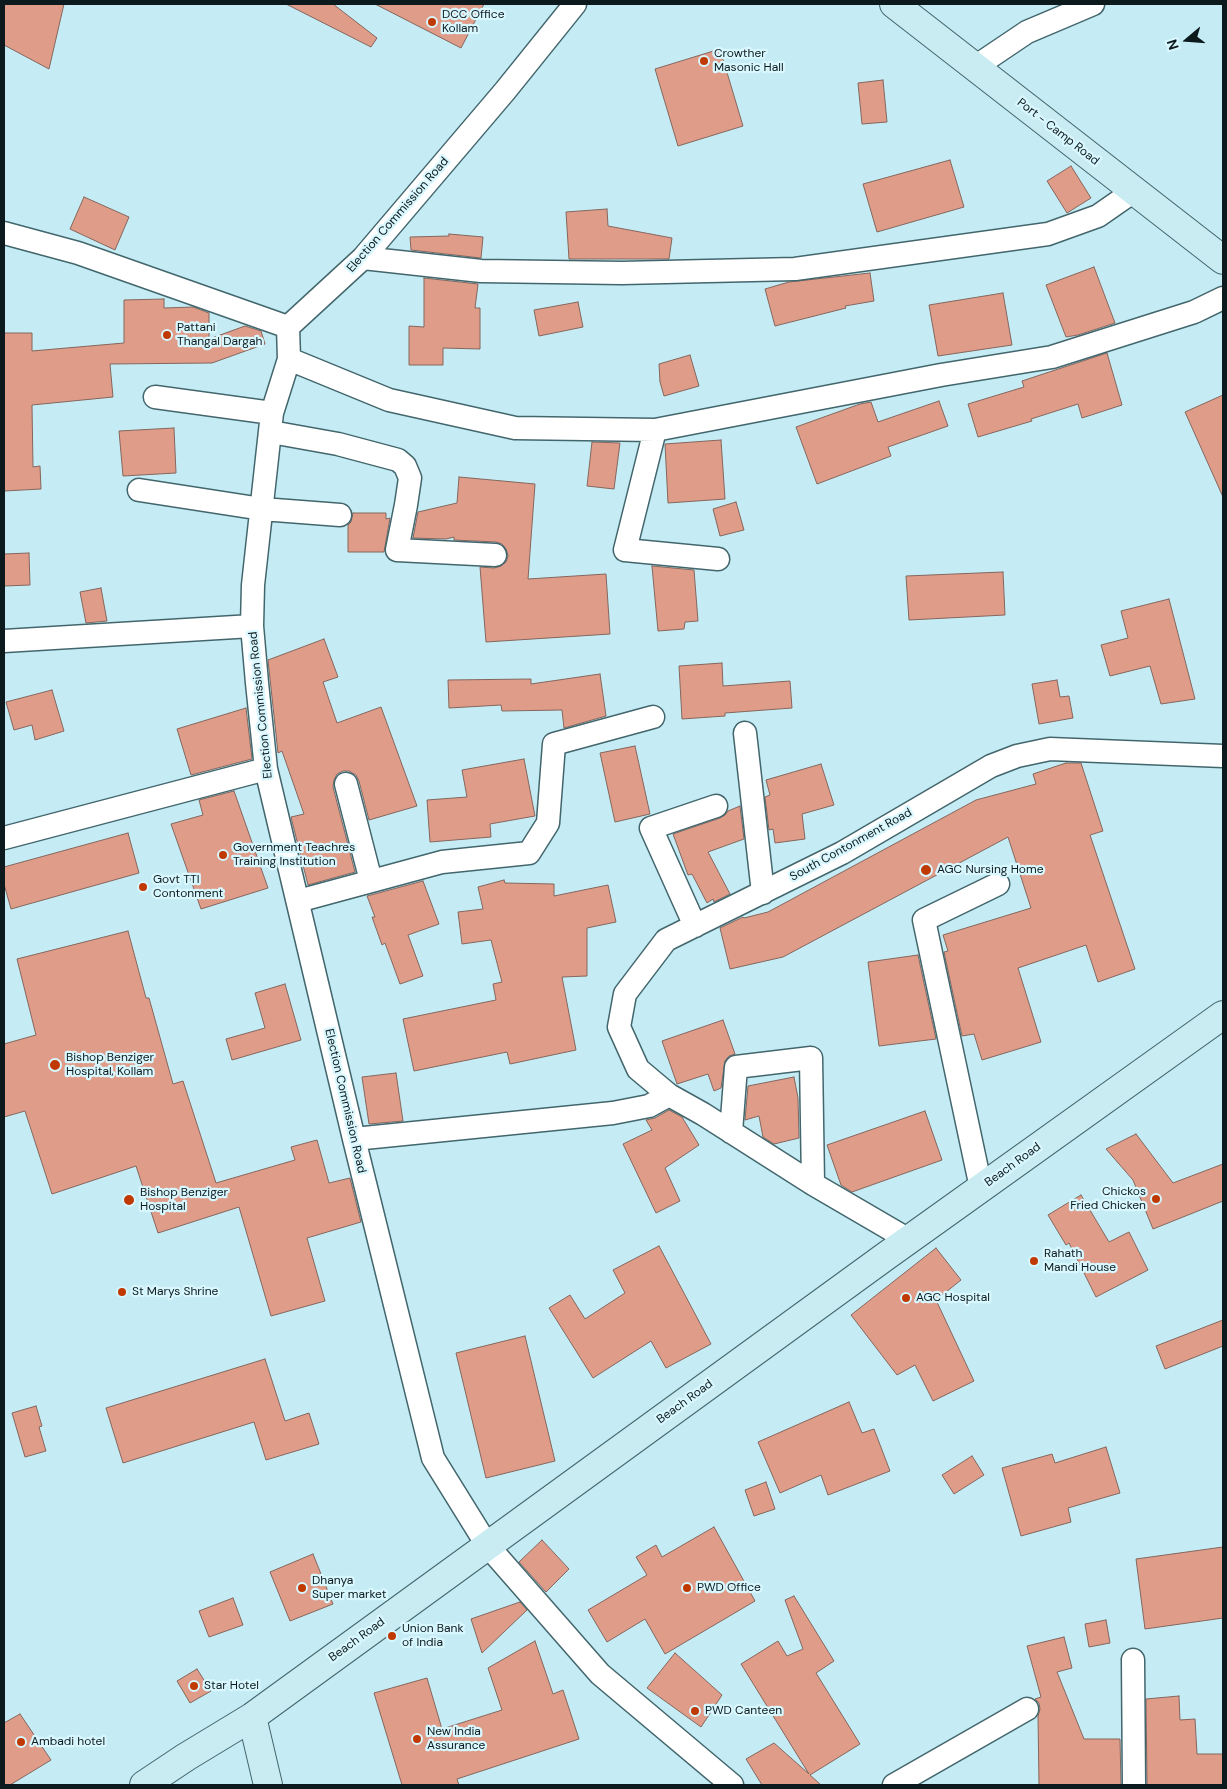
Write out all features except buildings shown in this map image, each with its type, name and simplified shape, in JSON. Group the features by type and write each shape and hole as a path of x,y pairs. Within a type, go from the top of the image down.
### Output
{"main road":[{"name":"Port - Camp Road","path":"894,4 1223,260"},
{"name":"Beach Road","path":"144,1785 252,1717 487,1545 1223,1015"},
{"path":"252,1717 268,1785"}],"street":[{"name":"Election Commission Road","path":"575,4 363,258 288,327 289,359 271,423 254,585 252,626 266,769 354,1139 434,1458 487,1545 600,1674 732,1785"},
{"path":"975,68 1028,32 1093,4"},
{"path":"363,258 481,271 622,273 795,269 1048,234 1098,216 1134,191"},
{"path":"4,233 78,253 288,327"},
{"path":"289,359 389,400 515,428 655,430 941,375 1052,357 1194,312 1223,298"},
{"path":"155,397 271,423 398,460 405,466 410,478 396,550 495,555"},
{"path":"655,430 625,550 718,559"},
{"path":"139,490 262,509 340,515"},
{"path":"4,641 252,626"},
{"path":"298,901 442,862 529,853 548,823 554,744 653,717"},
{"path":"744,733 763,893"},
{"name":"South Contonment Road","path":"909,1240 813,1184 669,1095 638,1069 619,1027 625,994 666,940 842,853 991,766 1017,756 1050,749 1223,756"},
{"path":"4,838 266,769"},
{"path":"346,784 371,881"},
{"path":"695,926 650,828 716,806"},
{"path":"981,1188 924,920 998,884"},
{"path":"731,1132 736,1067 810,1058 813,1184"},
{"path":"354,1139 614,1113 649,1106 669,1095"},
{"path":"1133,1660 1134,1785"},
{"path":"894,1785 1028,1709"}],"place":[{"name":"DCC Office Kollam","path":"432,22"},
{"name":"Crowther Masonic Hall","path":"704,61"},
{"name":"Pattani Thangal Dargah","path":"167,335"},
{"name":"Government Teachres Training Institution","path":"223,855"},
{"name":"AGC Nursing Home","path":"926,870"},
{"name":"Govt TTI Contonment","path":"143,887"},
{"name":"Bishop Benziger Hospital, Kollam","path":"55,1065"},
{"name":"Chickos Fried Chicken","path":"1156,1199"},
{"name":"Bishop Benziger Hospital","path":"129,1200"},
{"name":"Rahath Mandi House","path":"1034,1261"},
{"name":"St Marys Shrine","path":"122,1292"},
{"name":"AGC Hospital","path":"906,1298"},
{"name":"Dhanya Super market","path":"302,1588"},
{"name":"PWD Office","path":"687,1588"},
{"name":"Union Bank of India","path":"392,1636"},
{"name":"Star Hotel","path":"194,1686"},
{"name":"PWD Canteen","path":"695,1711"},
{"name":"New India Assurance","path":"417,1739"},
{"name":"Ambadi hotel","path":"21,1742"}]}
